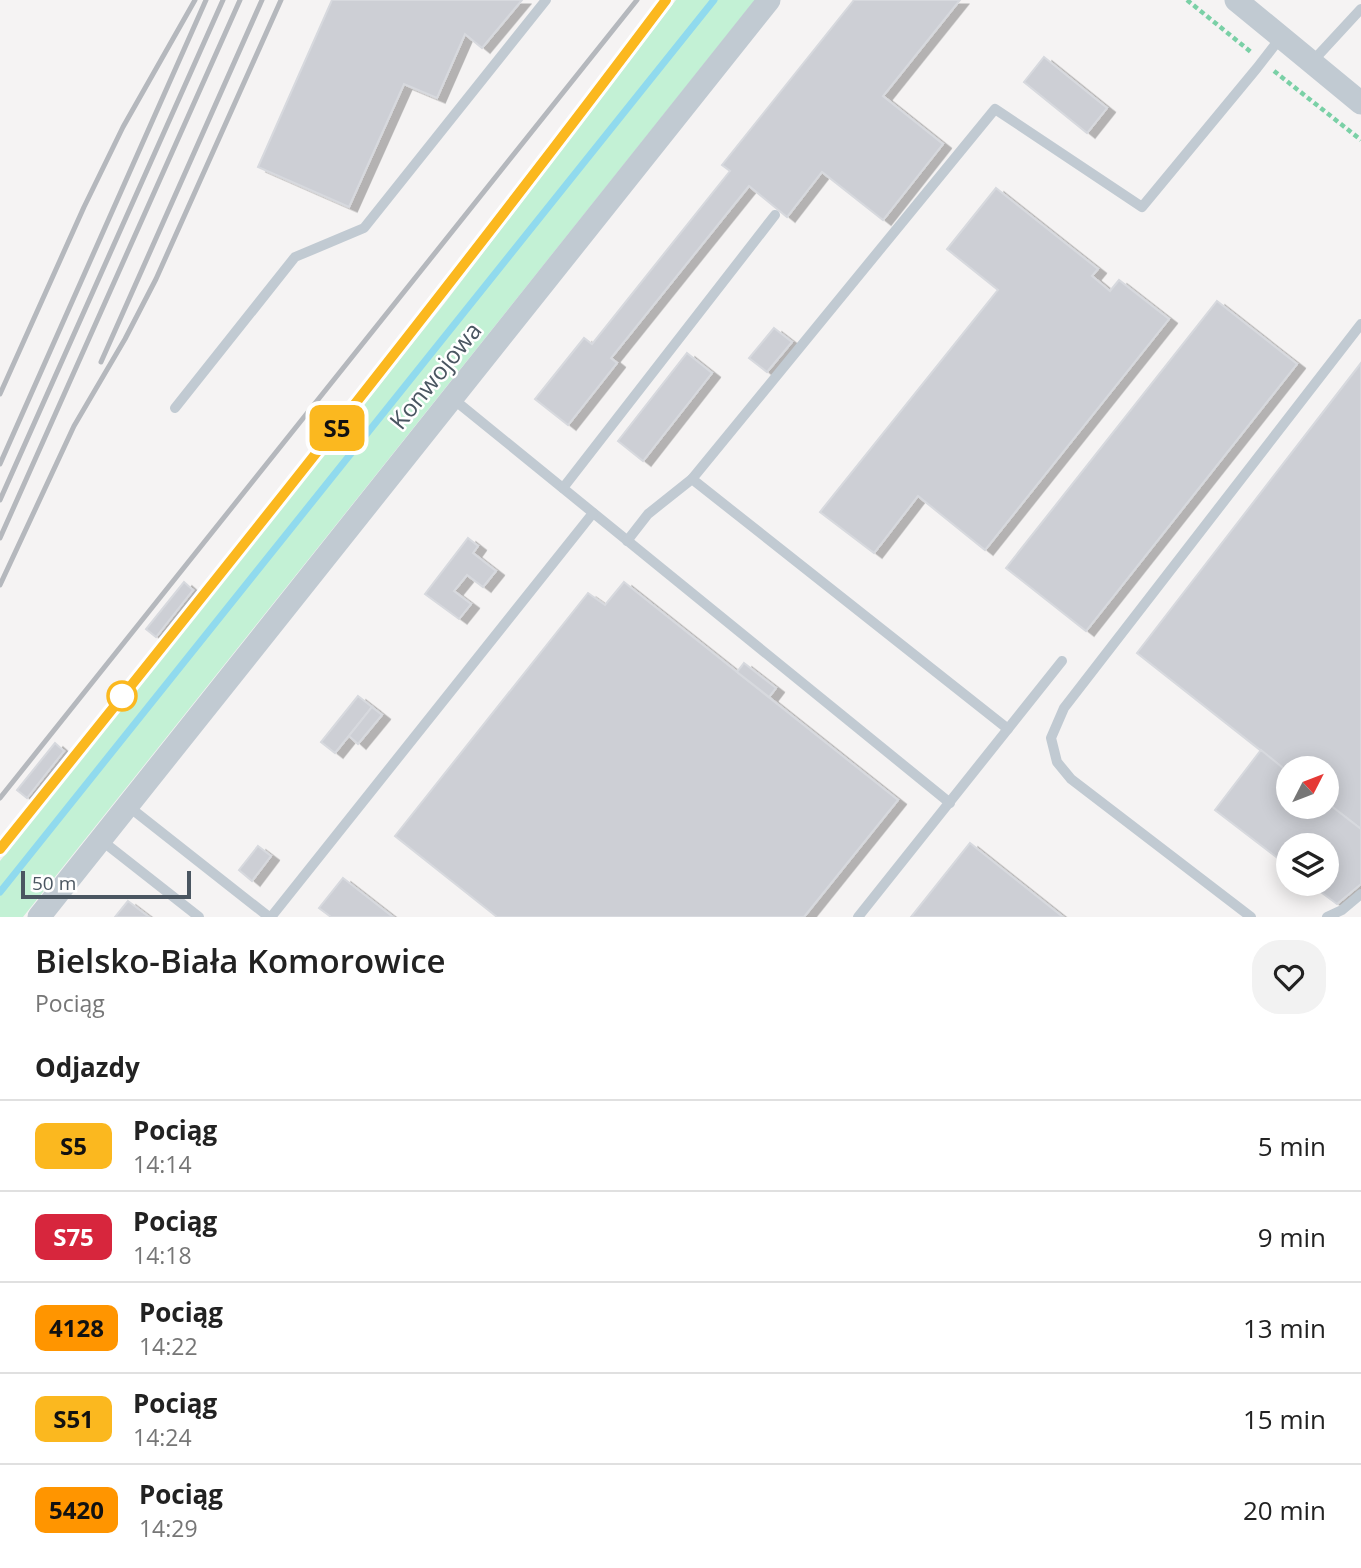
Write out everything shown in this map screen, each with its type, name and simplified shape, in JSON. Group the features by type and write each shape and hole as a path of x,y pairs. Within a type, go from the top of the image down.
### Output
{"street":[{"name":"Konwojowa","path":"39,917 769,0"},
{"path":"1236,0 1361,103"}],"lane":[{"path":"175,408 295,257 364,228 546,0"},
{"path":"1311,63 1361,9"},
{"path":"627,541 648,514 692,479 995,109 1142,207 1281,37"},
{"path":"563,488 775,215"},
{"path":"1251,917 1071,779 1057,762 1051,738 1064,708 1361,324"},
{"path":"452,398 950,803"},
{"path":"692,479 1008,729"},
{"path":"128,806 270,917 593,513"},
{"path":"858,917 1062,661"},
{"path":"101,839 199,917"},
{"path":"1327,917 1361,894"}],"green space":[{"path":"676,0 755,0 23,917 0,917 0,861 444,304"}],"building":[{"path":"332,0 522,0 482,48 465,34 437,98 404,84 349,207 258,167"},
{"path":"854,0 960,0 883,96 943,144 883,220 822,172 787,217 749,186 611,358 617,363 568,425 535,399 584,338 592,344 730,171 722,165"},
{"path":"1044,57 1107,108 1087,133 1024,82"},
{"path":"996,188 1098,269 1092,276 1110,291 1119,280 1169,319 985,550 918,496 874,553 820,512 998,290 947,249"},
{"path":"1217,301 1297,364 1086,631 1006,568"},
{"path":"774,328 792,342 767,372 749,358"},
{"path":"687,353 712,373 643,461 618,441"},
{"path":"1361,363 1361,829 1339,812 1339,756 1276,756 1276,763 1137,653"},
{"path":"468,538 478,546 473,553 496,571 483,587 467,575 454,591 471,604 459,619 425,594"},
{"path":"184,582 193,590 156,637 146,629"},
{"path":"624,582 898,800 804,917 497,917 395,836 588,593 605,605"},
{"path":"744,663 776,688 769,697 737,672"},
{"path":"358,696 372,707 335,753 321,742"},
{"path":"372,707 382,715 358,744 349,736"},
{"path":"55,743 64,751 27,798 17,790"},
{"path":"1261,750 1276,762 1276,819 1339,819 1339,812 1361,829 1361,884 1337,904 1326,896 1339,896 1339,833 1276,833 1276,857 1215,810"},
{"path":"970,843 1063,917 911,917"},
{"path":"258,846 271,856 252,881 239,870"},
{"path":"343,878 393,917 331,917 319,908"},
{"path":"128,901 149,917 115,917"}],"waterway":[{"path":"0,892 714,0"}],"railway":[{"path":"0,394 123,127 195,0"},
{"path":"0,464 206,0"},
{"path":"0,500 223,0"},
{"path":"0,538 240,0"},
{"path":"101,362 262,0"},
{"path":"0,585 74,426 125,339 156,279 281,0"},
{"path":"0,798 637,0"},
{"path":"0,849 350,412 666,0"}],"train":[{"name":"S5","path":"0,849 350,412 666,0"}]}
